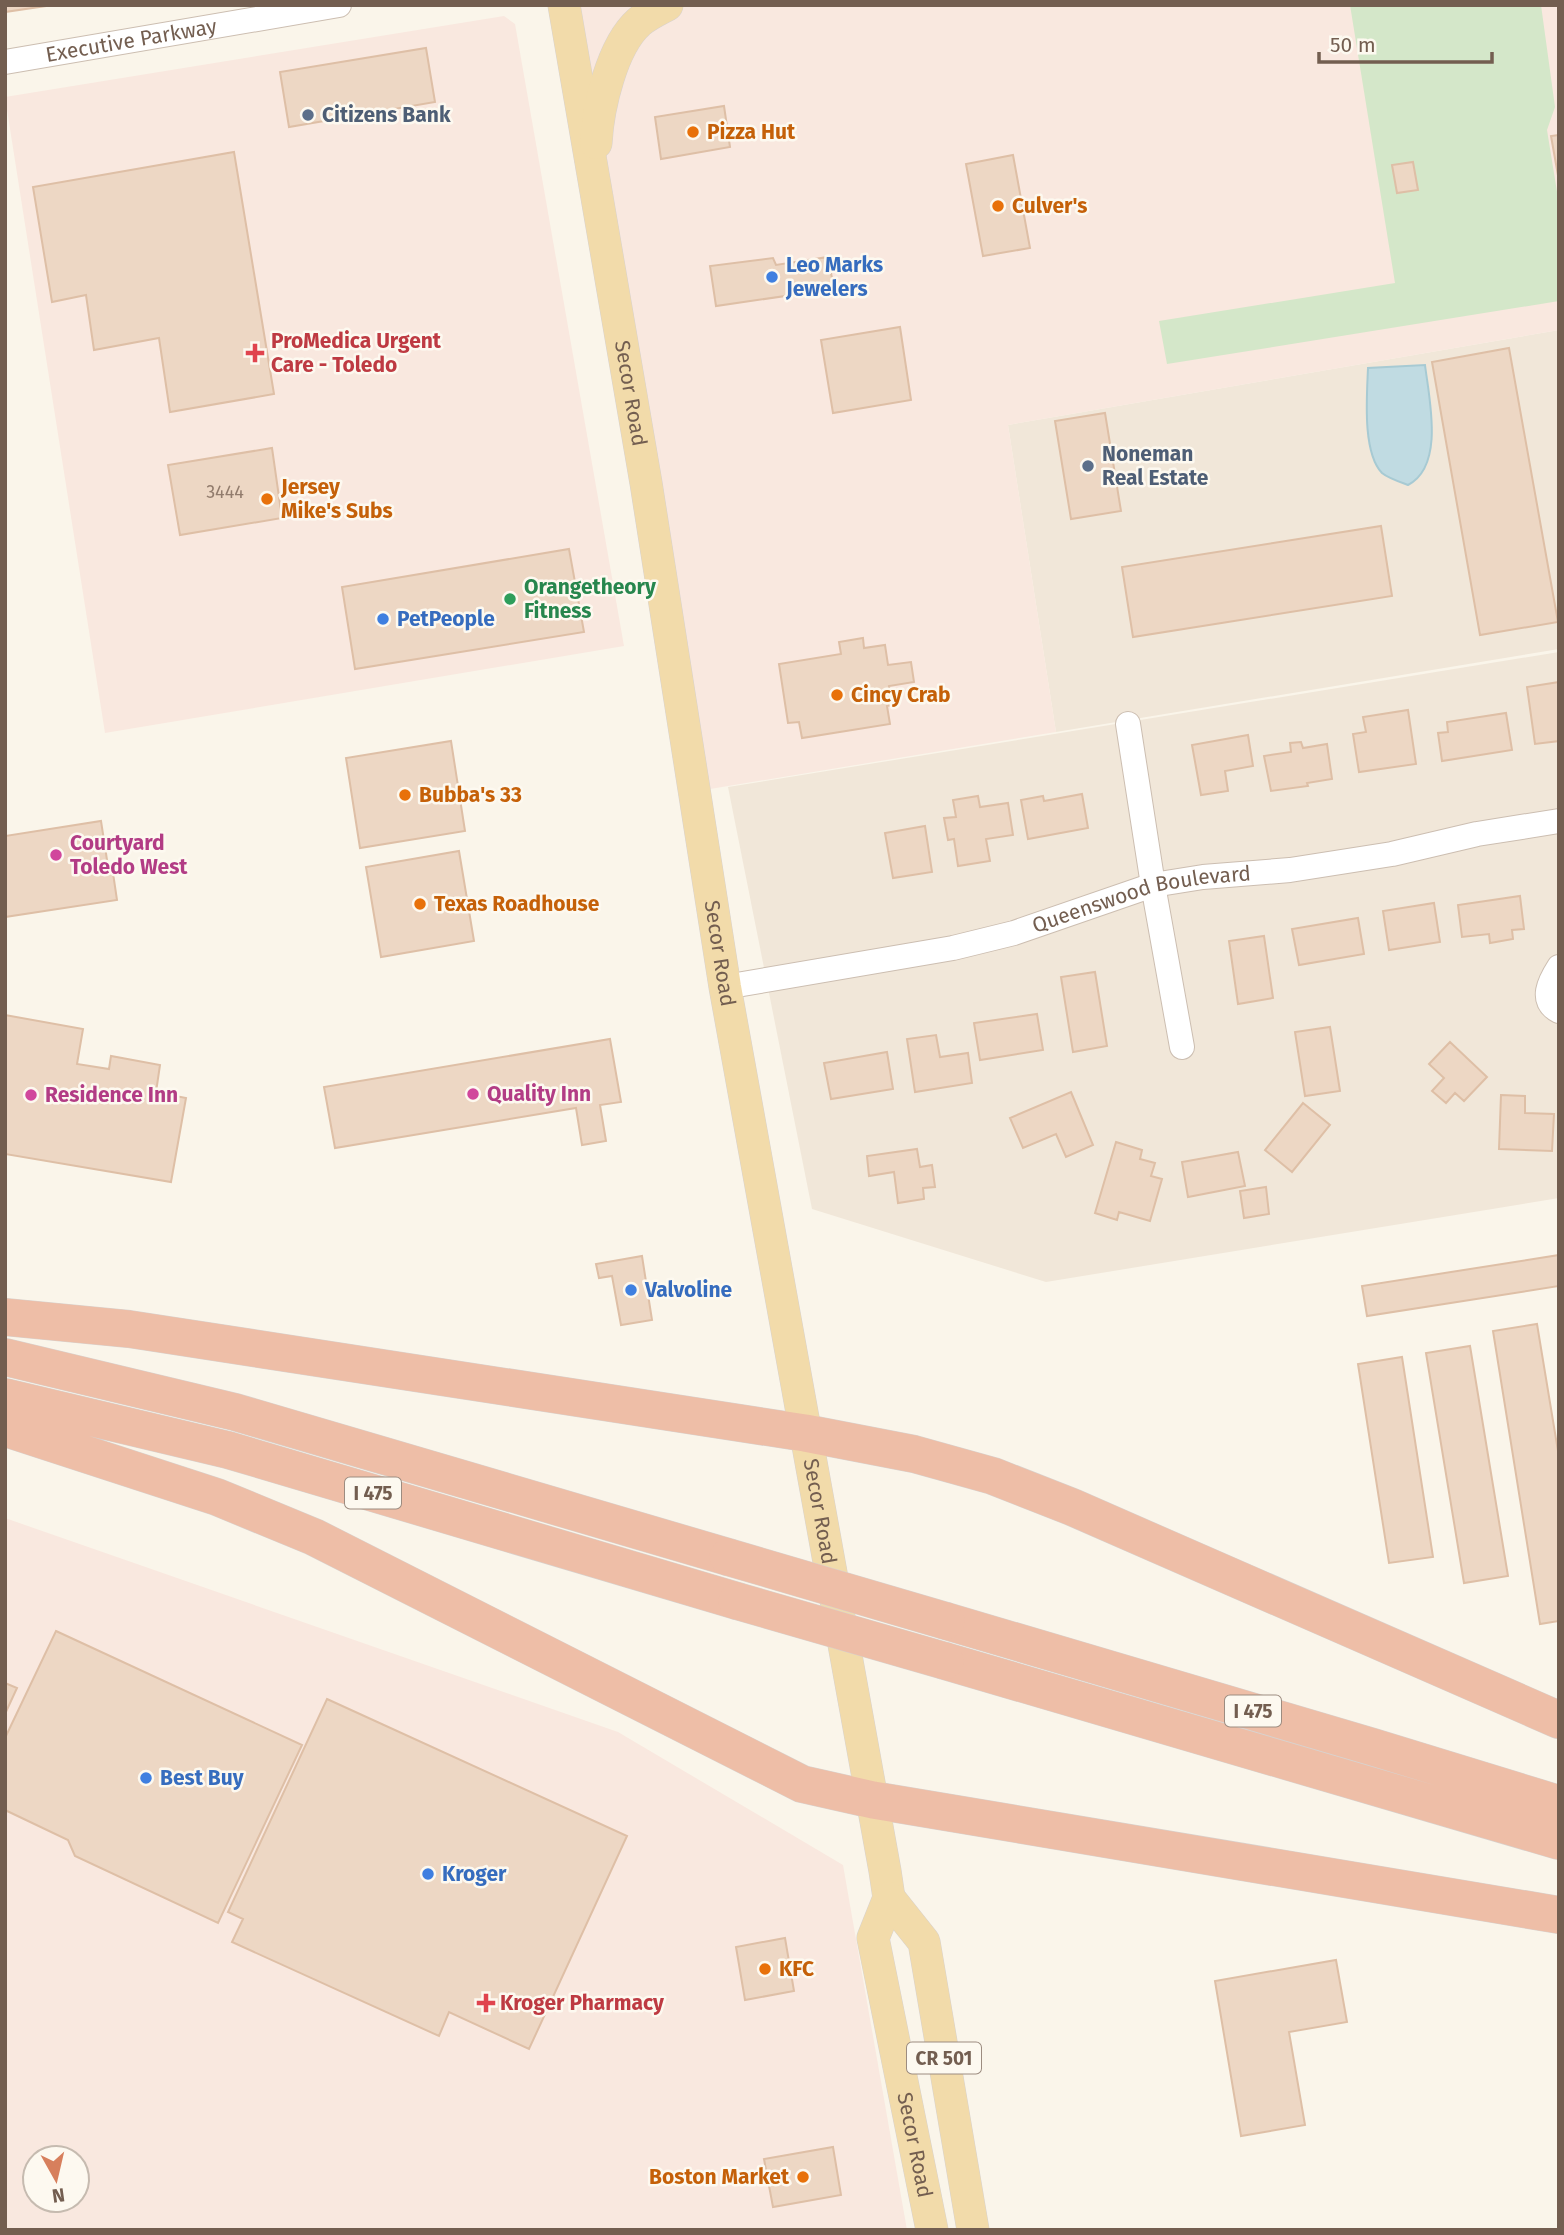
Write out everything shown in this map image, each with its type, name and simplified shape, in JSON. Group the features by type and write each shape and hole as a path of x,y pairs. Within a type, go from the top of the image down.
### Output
{"highway":[{"path":"5,1317 129,1329 805,1433 914,1454 993,1476 1072,1507 1559,1720"},
{"name":"I 475","path":"5,1357 234,1412 1559,1804"},
{"name":"I 475","path":"5,1397 228,1450 1559,1841"},
{"path":"5,1428 217,1497 314,1537 802,1784 873,1800 1559,1915"}],"main road":[{"name":"Secor Road","path":"564,5 648,496 725,987 889,1898 923,1942 973,2230"},
{"path":"593,176 597,123 621,44 640,21 667,5"},
{"name":"Secor Road","path":"889,1898 873,1938 932,2230"}],"street":[{"name":"Executive Parkway","path":"5,62 339,5"},
{"path":"1128,724 1182,1047"},
{"name":"Queenswood Boulevard","path":"725,987 953,948 1014,933 1153,885 1203,877 1290,870 1392,854 1477,834 1559,821"},
{"path":"1559,967 1548,985 1548,998 1553,1008 1559,1011"}],"shaded area":[{"path":"571,5 1559,5 1559,330 1008,425 1056,732 710,789"},
{"path":"504,16 515,24 624,646 105,733 5,97"},
{"path":"1559,330 1559,649 1056,732 1008,425"},
{"path":"1559,652 1559,1198 1046,1282 812,1209 728,787"},
{"path":"5,1518 618,1732 843,1865 907,2230 5,2230"}],"green space":[{"path":"1350,5 1541,5 1555,107 1547,130 1559,204 1559,301 1167,364 1159,321 1395,283"}],"water":[{"path":"1425,365 1431,412 1431,447 1420,476 1408,485 1382,473 1371,452 1367,423 1368,368"}],"building":[{"path":"5,5 45,5 46,6 5,12"},
{"path":"426,48 435,102 289,127 280,72"},
{"name":"Pizza Hut","path":"724,106 730,147 661,159 655,117"},
{"path":"1559,135 1559,181 1551,136"},
{"path":"234,152 274,394 170,412 159,338 94,350 86,295 52,302 33,187"},
{"name":"Culver's","path":"1013,155 1030,248 983,256 966,164"},
{"path":"1413,162 1418,190 1397,193 1392,165"},
{"name":"Leo Marks Jewelers","path":"828,257 834,289 716,306 710,266 773,258 776,265"},
{"path":"900,327 911,400 833,413 821,340"},
{"path":"1509,348 1558,622 1480,635 1432,362"},
{"name":"Noneman Real Estate","path":"1105,413 1121,511 1071,519 1055,421"},
{"path":"272,448 282,518 180,535 168,465"},
{"path":"1381,526 1392,596 1133,637 1122,567"},
{"path":"569,549 584,632 355,669 342,587"},
{"name":"Cincy Crab","path":"863,638 864,648 885,645 888,665 911,662 914,682 889,686 892,705 887,706 890,724 802,738 799,722 788,723 779,664 841,654 839,642"},
{"path":"1559,682 1559,741 1535,744 1527,687"},
{"path":"1408,710 1416,764 1359,772 1353,734 1366,732 1363,717"},
{"path":"1506,713 1512,750 1442,761 1438,733 1448,732 1447,722"},
{"path":"1248,735 1253,766 1225,771 1228,791 1201,795 1192,745"},
{"name":"Bubba's 33","path":"451,741 465,831 360,848 346,758"},
{"path":"1301,742 1303,748 1327,744 1332,779 1307,783 1308,786 1271,791 1264,756 1291,752 1290,743"},
{"path":"1082,794 1088,828 1028,839 1021,800 1043,796 1044,801"},
{"path":"978,796 980,807 1008,803 1013,835 986,839 990,861 958,866 954,839 948,840 944,818 956,817 953,800"},
{"name":"Courtyard Toledo West","path":"101,821 109,873 113,873 117,900 5,917 5,836"},
{"path":"925,826 932,872 893,878 885,833"},
{"name":"Texas Roadhouse","path":"459,851 474,941 381,957 366,867"},
{"path":"1520,896 1524,929 1512,930 1513,939 1490,943 1489,934 1462,937 1458,905"},
{"path":"1434,903 1440,942 1389,950 1383,911"},
{"path":"1358,918 1364,954 1299,965 1292,929"},
{"path":"1264,936 1273,998 1238,1004 1229,941"},
{"path":"1095,972 1107,1046 1073,1052 1061,977"},
{"path":"1037,1014 1043,1050 980,1060 974,1023"},
{"path":"5,1015 83,1029 77,1064 109,1069 111,1056 160,1065 156,1092 186,1098 171,1182 5,1154"},
{"path":"1330,1027 1340,1091 1305,1096 1295,1032"},
{"path":"936,1035 940,1057 968,1053 972,1083 915,1092 907,1039"},
{"name":"Quality Inn","path":"610,1039 621,1102 600,1105 606,1141 582,1145 576,1108 335,1148 324,1087"},
{"path":"1450,1042 1487,1077 1464,1101 1455,1093 1446,1103 1432,1091 1444,1078 1429,1064"},
{"path":"887,1052 893,1089 831,1099 824,1063"},
{"path":"1071,1092 1093,1145 1066,1157 1056,1134 1023,1148 1010,1118"},
{"path":"1501,1095 1525,1096 1525,1113 1554,1114 1552,1151 1499,1149"},
{"path":"1303,1103 1330,1125 1292,1172 1265,1150"},
{"path":"1116,1142 1142,1150 1140,1159 1155,1163 1151,1176 1162,1179 1150,1221 1119,1212 1117,1220 1095,1213"},
{"path":"917,1149 920,1167 932,1165 935,1187 923,1188 924,1199 898,1203 894,1172 869,1176 867,1156"},
{"path":"1238,1152 1245,1186 1188,1197 1182,1162"},
{"path":"1266,1187 1269,1214 1244,1218 1240,1191"},
{"path":"1559,1255 1559,1286 1367,1316 1362,1286"},
{"name":"Valvoline","path":"642,1256 652,1320 621,1325 612,1276 599,1278 596,1264"},
{"path":"1537,1324 1559,1457 1559,1621 1540,1624 1493,1331"},
{"path":"1470,1346 1508,1576 1464,1583 1426,1353"},
{"path":"1402,1357 1433,1557 1389,1563 1358,1364"},
{"name":"Best Buy","path":"56,1631 302,1745 218,1923 75,1856 68,1840 5,1810 5,1738"},
{"path":"5,1683 17,1688 5,1714"},
{"name":"Kroger","path":"327,1699 627,1836 529,2049 449,2012 439,2036 232,1942 243,1919 228,1912"},
{"name":"KFC","path":"785,1938 794,1991 745,2000 736,1947"},
{"path":"1336,1960 1347,2022 1289,2032 1305,2125 1241,2136 1215,1981"},
{"name":"Boston Market","path":"833,2147 841,2195 773,2207 764,2159"}],"place":[{"name":"Citizens Bank","path":"308,115"},
{"name":"Pizza Hut","path":"693,132"},
{"name":"Culver's","path":"998,206"},
{"name":"Leo Marks Jewelers","path":"772,277"},
{"name":"ProMedica Urgent Care - Toledo","path":"255,353"},
{"name":"Noneman Real Estate","path":"1088,466"},
{"name":"Jersey Mike's Subs","path":"267,499"},
{"name":"Orangetheory Fitness","path":"510,599"},
{"name":"PetPeople","path":"383,619"},
{"name":"Cincy Crab","path":"837,695"},
{"name":"Bubba's 33","path":"405,795"},
{"name":"Courtyard Toledo West","path":"56,855"},
{"name":"Texas Roadhouse","path":"420,904"},
{"name":"Quality Inn","path":"473,1094"},
{"name":"Residence Inn","path":"31,1095"},
{"name":"Valvoline","path":"631,1290"},
{"name":"Best Buy","path":"146,1778"},
{"name":"Kroger","path":"428,1874"},
{"name":"KFC","path":"765,1969"},
{"name":"Kroger Pharmacy","path":"486,2003"},
{"name":"Boston Market","path":"803,2177"}]}
